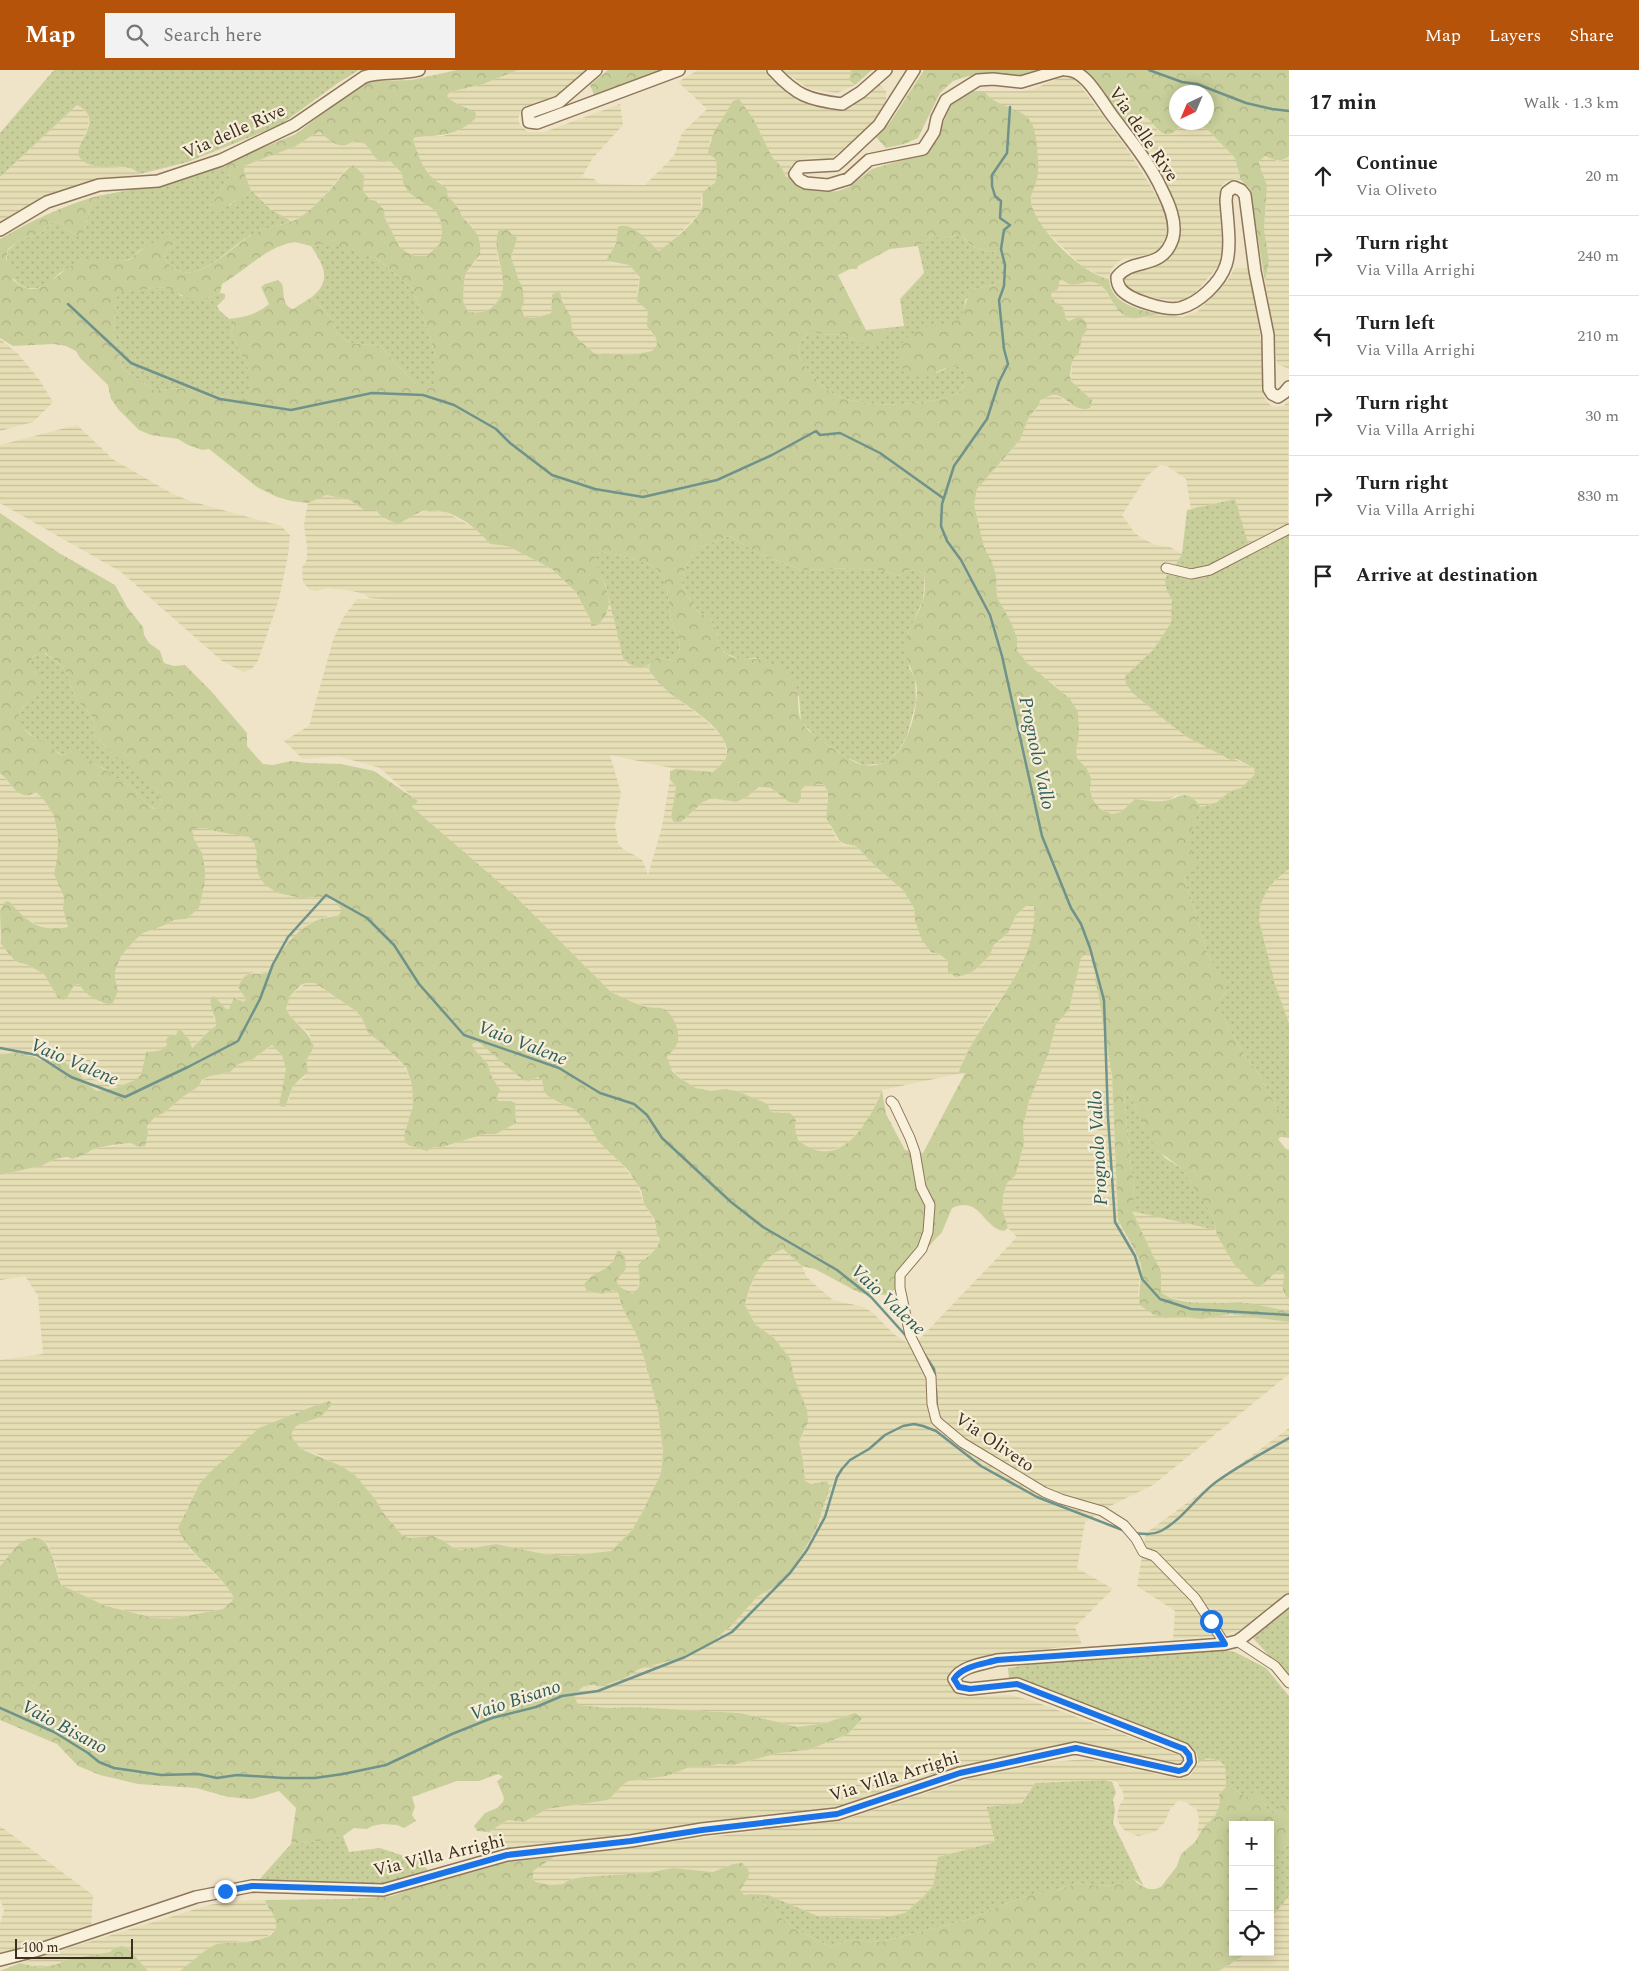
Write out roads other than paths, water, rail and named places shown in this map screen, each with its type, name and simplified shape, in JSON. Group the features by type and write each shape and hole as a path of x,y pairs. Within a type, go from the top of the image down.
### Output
{"street":[{"name":"Via delle Rive","path":"0,230 47,202 99,186 158,181 222,160 294,125 364,77 376,73 407,73 419,70"},
{"path":"596,70 559,102 528,113 529,122 536,123 680,70"},
{"path":"773,70 804,97 820,102 842,104 861,92 886,70"},
{"path":"914,70 879,125 836,165 800,167 796,174 800,180 806,183 828,185 848,179 869,160 923,149 934,132 937,118 946,100 978,80 993,79 1021,82 1061,70"},
{"name":"Via delle Rive","path":"1066,70 1073,70 1086,80 1135,146 1162,188 1174,222 1173,236 1168,248 1151,262 1129,267 1122,271 1117,277 1119,288 1142,302 1178,308 1191,304 1204,295 1220,277 1229,253 1227,192 1234,187 1241,190 1245,195 1255,271 1268,335 1269,389 1272,394 1278,397 1289,387"},
{"path":"1166,568 1191,574 1210,570 1289,529"},
{"name":"Via Oliveto","path":"890,1101 894,1104 910,1138 915,1152 921,1187 930,1205 928,1232 922,1249 900,1275 900,1288 910,1334 931,1377 932,1404 936,1420 963,1443 1044,1492 1102,1510 1124,1525 1136,1539 1143,1552 1154,1556 1195,1598 1225,1644"},
{"path":"1289,1600 1237,1641 1275,1666 1289,1683"},
{"name":"Via Villa Arrighi","path":"0,1960 35,1952 196,1897 252,1886 383,1890 507,1855 837,1814 960,1773 1076,1748 1179,1771 1185,1769 1190,1762 1189,1755 1184,1749 1017,1684 970,1689 959,1687 954,1679 958,1673 966,1669 997,1660 1225,1644 1237,1641"}],"waterway":[{"path":"1149,70 1182,82 1197,84 1246,103 1289,111"},
{"name":"Prognolo Vallo","path":"1010,107 1007,153 992,175 992,186 995,196 1001,201 1000,218 1010,225 1004,230 1001,249 1005,265 1004,286 999,300 1004,349 1008,364 999,382 987,419 954,466 942,504 941,526 947,541 961,560 990,615 1002,656 1042,836 1071,908 1081,924 1090,948 1104,1000 1108,1117 1115,1222 1135,1256 1142,1279 1160,1299 1191,1309 1289,1315"},
{"path":"68,304 131,363 220,399 291,410 372,393 423,395 454,405 496,429 510,443 552,475 595,489 643,497 717,480 772,455 816,431 820,435 840,433 880,453 943,498"},
{"name":"Vaio Valene","path":"0,1048 37,1055 71,1077 125,1097 238,1041 260,999 273,964 288,937 326,895 367,918 394,945 419,984 464,1035 559,1068 600,1093 634,1104 647,1115 662,1138 731,1202 763,1227 837,1270 871,1297 907,1337"},
{"name":"Vaio Valene","path":"919,1346 934,1369 935,1376"},
{"name":"Vaio Valene","path":"936,1389 937,1409"},
{"name":"Vaio Bisano","path":"0,1708 54,1732 99,1762 114,1768 161,1775 198,1774 217,1778 237,1775 315,1778 386,1765 452,1734 492,1718 536,1707 562,1696 598,1691 685,1657 732,1632 790,1573 807,1550 825,1517 837,1477 842,1469 850,1460 869,1449 885,1435 903,1426 914,1424 936,1431 981,1466 1037,1497 1125,1531"},
{"path":"1135,1533 1152,1534 1161,1531 1183,1514 1216,1482 1289,1438"}]}
